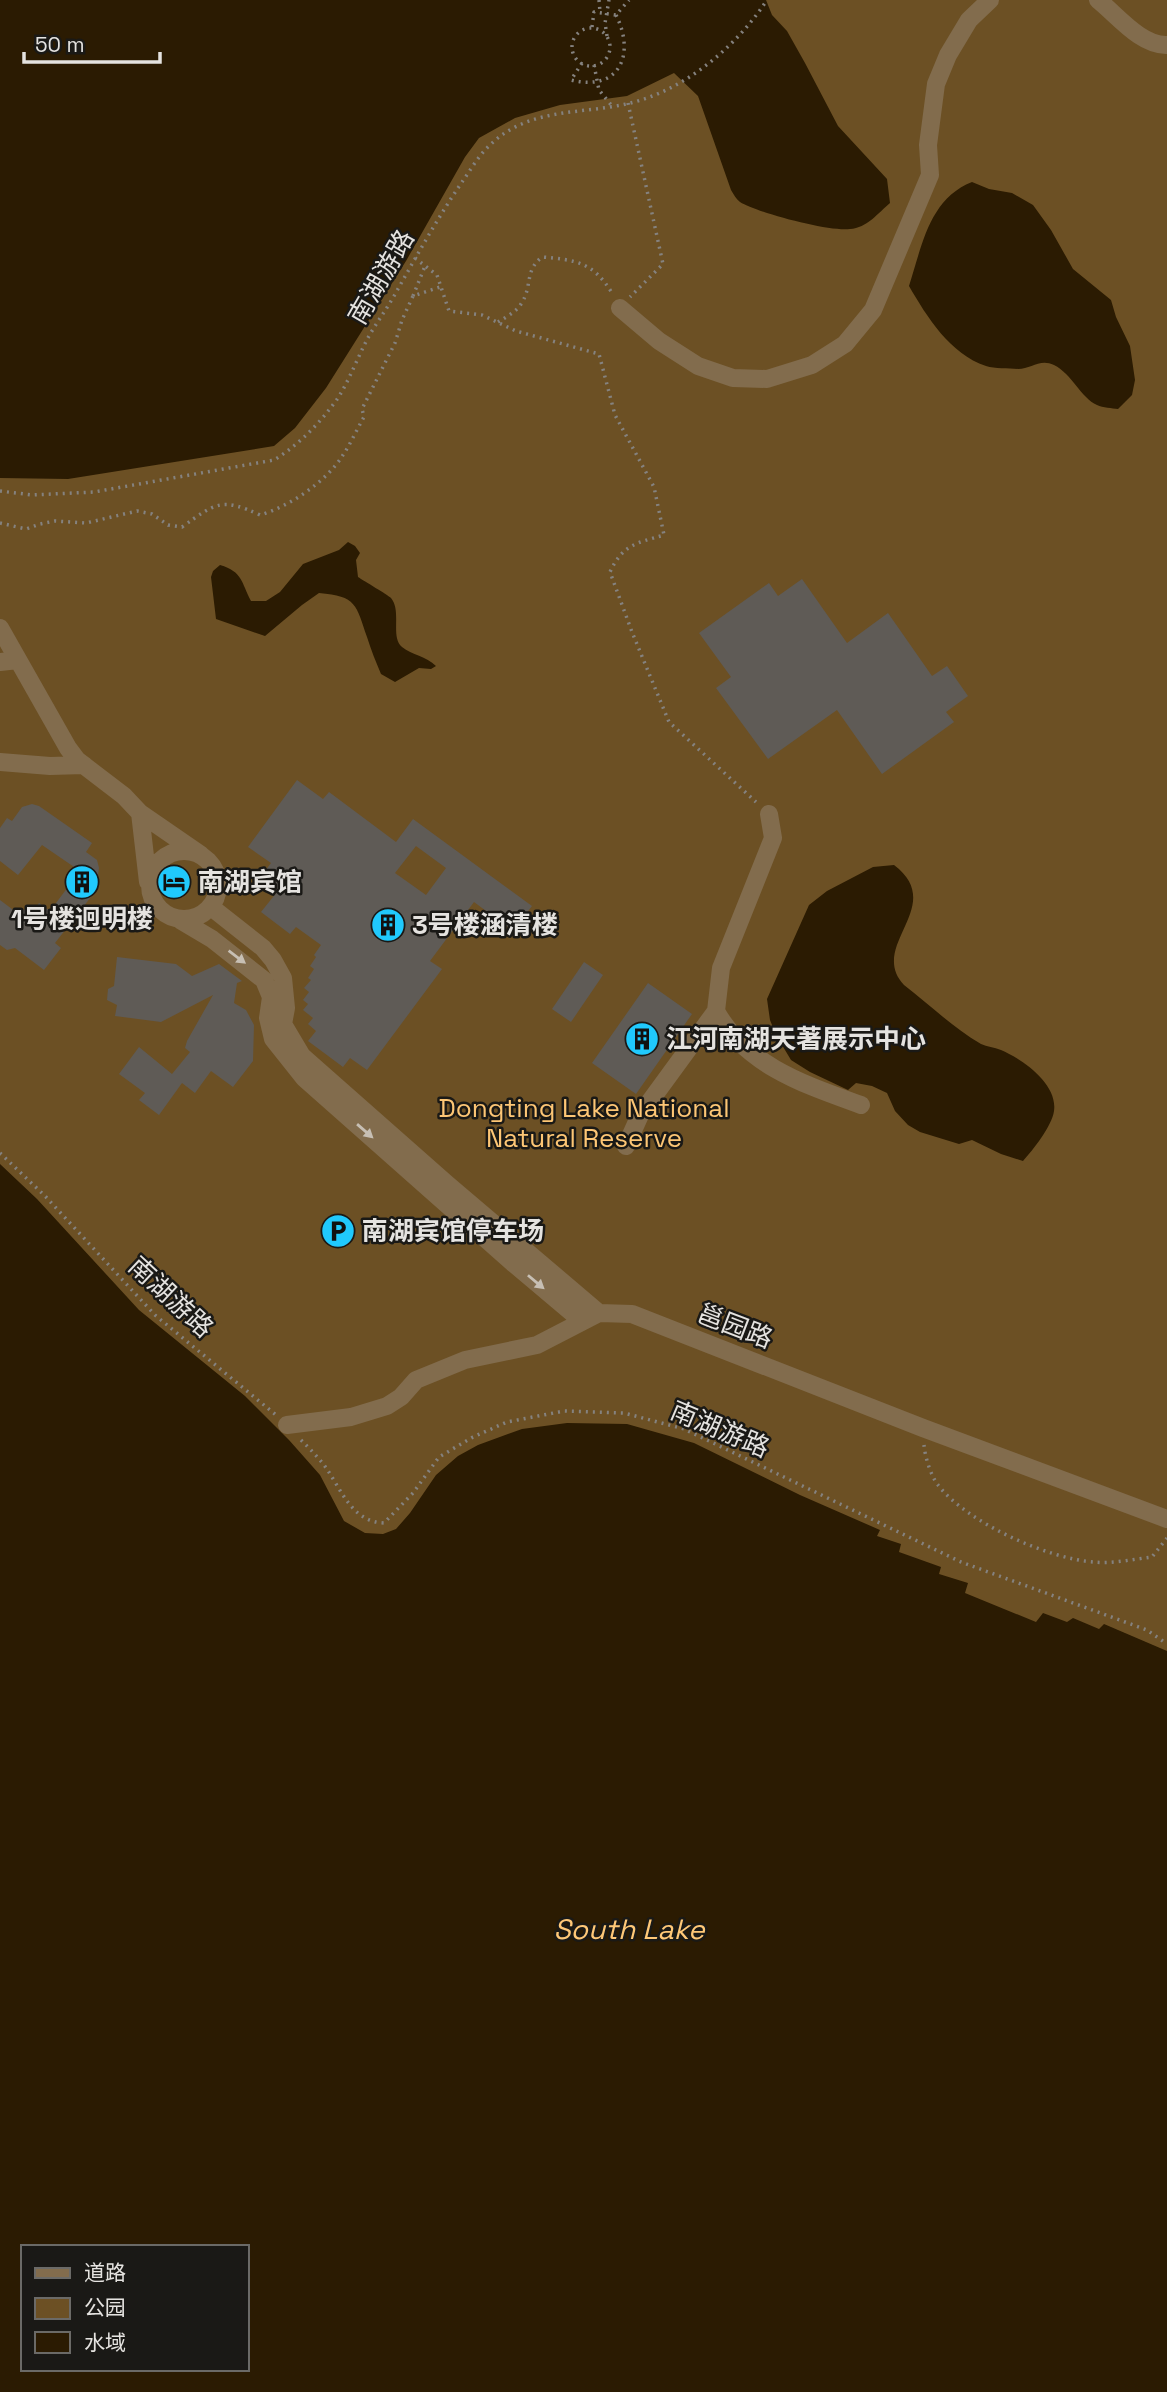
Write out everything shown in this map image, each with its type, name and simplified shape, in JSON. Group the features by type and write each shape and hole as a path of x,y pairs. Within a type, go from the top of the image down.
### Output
{"street":[{"path":"620,308 659,341 698,366 733,378 767,379 812,365 845,344 873,310 930,175 928,145 936,84 948,55 969,20 990,0"},
{"path":"1098,0 1140,35 1159,45 1167,45"},
{"path":"0,628 9,661 68,748 140,813 210,863 216,873 218,885 211,907 201,915 180,920"},
{"path":"0,762 50,766 84,765"},
{"path":"140,813 153,902 169,917 180,920 212,939 264,981 271,998 268,1018 273,1040 304,1078 582,1321"},
{"path":"626,1146 640,1115 716,1011 721,968 773,838 769,814"},
{"path":"150,892 152,871 167,855 190,851 201,855"},
{"path":"211,907 253,940 273,960 282,978 286,1008 283,1024 302,1056 447,1184 599,1312 537,1345 464,1360 415,1380 401,1397 387,1406 351,1417 287,1425"},
{"path":"716,1011 725,1028 743,1048 765,1065 816,1089 861,1105"},
{"name":"邕园路","path":"599,1312 632,1314 1167,1519"}],"path":[{"path":"599,0 600,12"},
{"path":"607,37 605,23 609,0"},
{"path":"616,15 629,0"},
{"name":"南湖游路","path":"0,491 33,495 94,492 274,460 295,447 339,396 369,336 440,214 485,149 522,124 553,113 639,101 661,92 695,73 732,42 767,0"},
{"path":"592,28 594,12 616,15"},
{"path":"582,63 570,80 598,83 613,74 625,52 625,38 616,15"},
{"path":"592,28 603,32 610,42 608,54 600,63 594,65 582,63 574,54 573,41 580,31 592,28"},
{"path":"594,65 599,90 612,106"},
{"path":"497,322 521,306 530,285 529,272 542,257 585,264 600,276 620,308 663,264 628,103"},
{"path":"415,258 437,275 449,311 482,315 516,331 599,354 615,415 654,487 664,535 629,545 617,558 611,572 623,608 669,722 769,814"},
{"path":"0,523 26,529 55,521 86,523 137,511 152,514 168,525 182,527 209,509 221,505 236,504 260,515 274,511 328,474 343,456 364,416 362,408 396,343 402,320 425,266"},
{"path":"413,296 441,286"},
{"name":"南湖游路","path":"0,1153 45,1196 155,1315 287,1425 324,1465 359,1516 373,1523 384,1523 413,1493 439,1457 473,1437 507,1422 564,1411 624,1413 684,1429 961,1562 1147,1630 1167,1644"},
{"path":"923,1427 925,1450 936,1484 986,1525 1054,1554 1095,1562 1152,1557 1167,1538"}],"green space":[{"name":"Dongting Lake National Natural Reserve","path":"0,0 1167,0 1167,2392 0,2392"}],"water":[{"path":"0,0 766,0 772,15 787,31 838,126 887,179 890,203 862,226 840,229 794,221 740,202 731,190 698,96 674,73 627,96 560,105 515,118 479,138 465,157 406,261 326,388 295,428 274,446 68,479 0,478"},
{"path":"972,182 989,189 1012,193 1033,205 1073,269 1111,300 1130,346 1135,380 1132,395 1118,409 1091,402 1066,374 1049,363 1018,369 990,367 973,360 951,344 924,310 909,286 923,240 929,225 946,200"},
{"path":"348,542 360,553 356,560 358,577 389,596 394,603 399,643 406,650 436,666 431,669 419,668 395,682 381,674 357,610 348,600 332,594 319,593 265,636 216,619 211,577 220,565 237,574 251,601 266,601 280,592 303,564 339,550"},
{"path":"894,865 908,880 913,895 911,910 894,955 895,970 904,985 971,1038 1009,1054 1028,1066 1045,1082 1050,1091 1054,1101 1053,1117 1042,1138 1023,1161 972,1140 959,1144 920,1132 908,1125 895,1111 887,1093 856,1083 848,1090 810,1072 791,1060 776,1035 770,1020 767,999 809,905 827,891 873,867"},
{"name":"South Lake","path":"0,1164 37,1199 139,1310 245,1396 289,1440 320,1475 344,1521 365,1533 383,1534 396,1529 436,1475 458,1456 478,1445 522,1429 567,1423 627,1424 694,1443 800,1495 880,1530 877,1536 901,1544 899,1552 941,1567 939,1574 968,1583 965,1593 1036,1622 1043,1613 1067,1622 1073,1618 1099,1629 1104,1624 1167,1651 1167,2392 0,2392"}],"building":[{"path":"802,579 847,643 888,613 932,676 947,666 968,696 946,712 954,722 882,774 837,710 768,759 716,688 731,677 699,633 769,583 778,596"},
{"name":"3号楼涵清楼","path":"297,780 323,799 329,792 396,842 413,819 532,906 513,931 474,902 430,961 442,969 367,1070 350,1058 343,1067 308,1041 316,1031 308,1024 313,1018 303,1010 308,1004 303,1000 309,992 304,988 311,980 308,978 314,969 310,966 321,945 296,927 290,934 261,912 277,892 259,879 271,863 248,847","holes":["416,846 446,868 426,895 395,873"]},
{"name":"1号楼迥明楼","path":"32,804 39,806 92,843 86,852 97,860 99,868 98,875 88,888 94,893 55,943 61,948 44,970 15,948 7,950 0,945 0,900 20,915 24,909 31,914 39,903 50,911 80,871 42,845 18,875 0,861 0,828 7,818 12,821 22,807"},
{"path":"117,957 176,964 192,976 219,964 242,981 237,983 234,1003 246,1010 254,1025 253,1061 233,1087 211,1071 195,1093 182,1083 159,1115 139,1100 145,1093 119,1074 139,1047 172,1074 190,1052 185,1048 187,1041 213,995 161,1022 115,1016 117,1005 107,1000 108,989 114,986"},
{"path":"584,962 603,975 571,1022 552,1009"},
{"name":"江河南湖天著展示中心","path":"648,983 692,1014 636,1094 592,1063"}],"place":[{"name":"1号楼迥明楼","path":"82,882"},
{"name":"南湖宾馆","path":"174,882"},
{"name":"3号楼涵清楼","path":"388,925"},
{"name":"江河南湖天著展示中心","path":"642,1039"},
{"name":"南湖宾馆停车场","path":"338,1231"}]}
